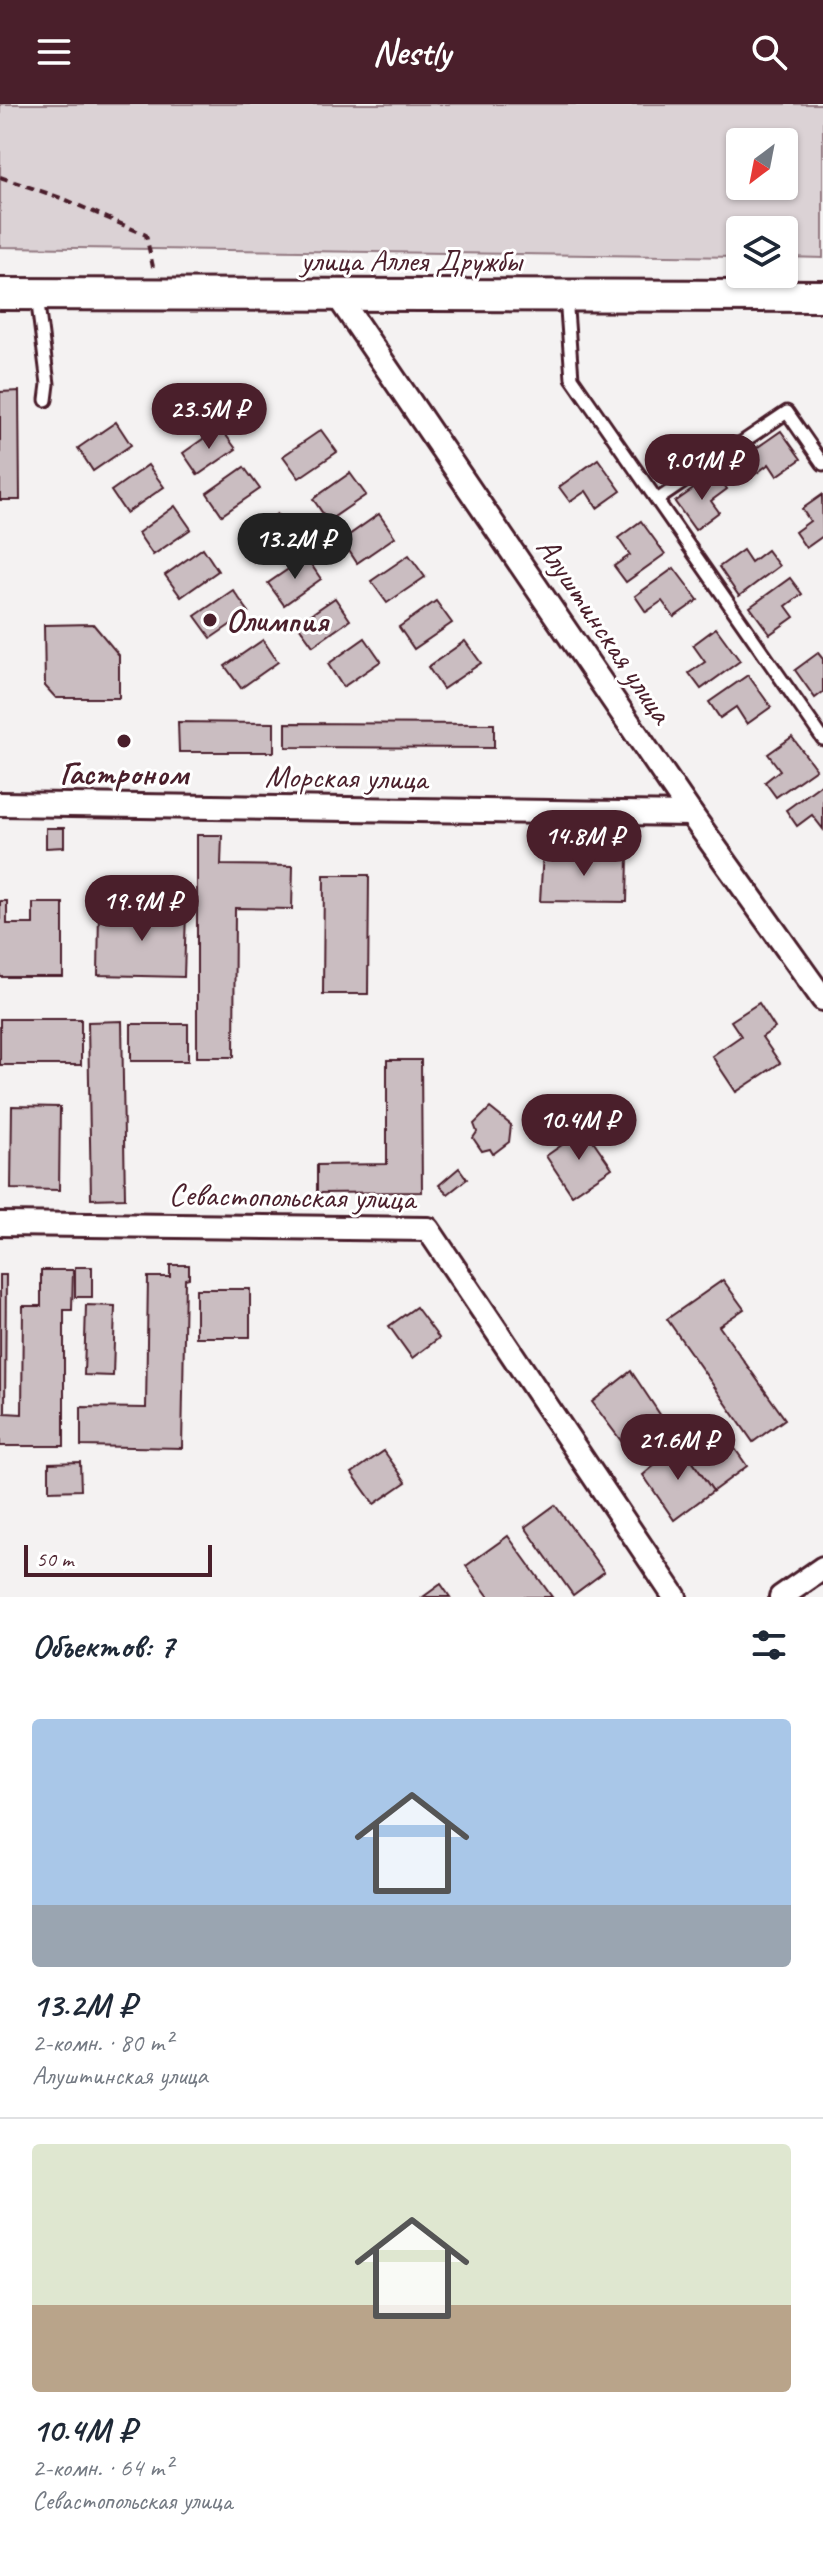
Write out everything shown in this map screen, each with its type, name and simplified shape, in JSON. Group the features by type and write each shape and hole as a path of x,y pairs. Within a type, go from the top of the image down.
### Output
{"main road":[{"name":"улица Аллея Дружбы","path":"0,294 160,297 823,296"}],"street":[{"name":"Алуштинская улица","path":"337,295 691,814 823,999"},
{"name":"Морская улица","path":"0,804 691,814"},
{"name":"Севастопольская улица","path":"0,1224 428,1229 675,1597"},
{"path":"781,1597 823,1568"}],"lane":[{"path":"37,296 48,384 46,400"},
{"path":"566,296 572,378 823,739"},
{"path":"657,500 787,412 823,464"}],"path":[{"path":"0,177 64,199 146,235 160,297"}],"shaded area":[{"path":"0,104 823,104 823,258 798,257 798,216 726,216 726,257 0,247"}],"building":[{"path":"19,391 20,500 0,500 0,392"},
{"path":"116,422 131,445 93,471 78,448"},
{"path":"220,427 236,449 198,475 183,453"},
{"path":"321,430 337,452 299,478 283,456"},
{"path":"781,431 801,459 777,476 769,464 754,475 742,458"},
{"path":"598,459 621,491 597,508 586,491 570,502 559,487"},
{"path":"148,465 164,487 126,513 111,491"},
{"path":"244,467 260,489 222,515 207,493"},
{"path":"350,473 366,495 328,521 313,499"},
{"path":"716,473 727,489 711,501 719,512 695,530 675,502"},
{"path":"822,495 823,536 806,548 795,532 810,521 802,509"},
{"path":"175,506 191,529 153,555 138,533"},
{"path":"277,514 292,536 254,562 239,540"},
{"path":"379,514 395,537 357,563 342,540"},
{"path":"641,521 665,554 626,582 614,566 630,555 618,538"},
{"path":"203,548 218,571 181,597 165,575"},
{"path":"743,550 751,562 767,550 779,566 739,596 719,567"},
{"path":"409,555 425,577 387,603 371,581"},
{"path":"306,557 321,579 284,605 268,583"},
{"path":"674,568 698,600 674,617 662,601 646,612 635,596"},
{"path":"790,578 802,594 786,606 794,617 770,634 750,607"},
{"path":"233,590 249,612 211,638 195,616"},
{"path":"335,598 350,620 313,646 297,624"},
{"path":"436,601 452,623 414,649 399,627"},
{"path":"93,624 119,655 119,698 56,698 45,686 44,625"},
{"path":"716,628 740,661 701,689 689,673 705,662 693,645"},
{"path":"365,638 381,661 343,687 328,664"},
{"path":"263,640 278,662 241,688 225,666"},
{"path":"465,641 481,663 443,689 428,667"},
{"path":"818,653 823,659 823,692 815,698 795,670"},
{"path":"748,675 771,707 747,724 736,707 720,718 709,702"},
{"path":"178,722 274,723 274,752 179,752"},
{"path":"286,723 494,724 494,748 286,747"},
{"path":"792,737 816,769 776,797 765,782 780,770 768,754"},
{"path":"823,783 823,829 812,815 797,826 786,810"},
{"path":"46,828 64,828 64,847 46,848"},
{"path":"197,835 222,835 221,865 293,866 292,909 235,908 234,1057 197,1057"},
{"path":"543,853 628,855 627,902 540,901"},
{"path":"324,875 369,875 368,994 323,994"},
{"path":"0,901 7,901 7,924 33,924 33,903 63,903 63,977 0,977"},
{"path":"99,909 186,911 184,977 98,975"},
{"path":"759,1003 775,1028 762,1037 780,1063 736,1092 712,1056 741,1036 731,1021"},
{"path":"0,1019 81,1019 81,1065 0,1065"},
{"path":"122,1021 125,1198 91,1199 88,1022"},
{"path":"131,1024 188,1024 188,1061 131,1061"},
{"path":"387,1060 421,1060 422,1192 317,1193 317,1165 387,1164"},
{"path":"12,1106 60,1107 59,1190 11,1189"},
{"path":"490,1108 511,1125 509,1142 493,1154 490,1149 482,1151 473,1138 477,1132 474,1124"},
{"path":"585,1129 612,1168 572,1195 546,1156"},
{"path":"459,1168 467,1179 448,1194 439,1185"},
{"path":"170,1265 189,1265 189,1278 185,1279 182,1448 81,1446 81,1407 146,1408 148,1277 170,1277"},
{"path":"75,1267 92,1267 92,1297 75,1297"},
{"path":"41,1270 73,1270 72,1310 64,1310 64,1446 0,1446 0,1275 6,1275 5,1413 22,1414 23,1306 41,1306"},
{"path":"723,1280 744,1309 719,1326 785,1419 753,1442 667,1319"},
{"path":"196,1289 250,1289 250,1337 196,1337"},
{"path":"86,1305 115,1306 113,1376 84,1375"},
{"path":"416,1307 439,1338 412,1358 389,1326"},
{"path":"631,1371 663,1419 625,1446 592,1402"},
{"path":"715,1420 747,1466 713,1491 680,1444"},
{"path":"680,1444 713,1491 674,1520 643,1475"},
{"path":"384,1451 406,1482 374,1504 352,1473"},
{"path":"80,1462 81,1490 49,1491 49,1463"},
{"path":"555,1505 604,1572 573,1595 525,1527"},
{"path":"508,1536 552,1597 489,1597 466,1566"},
{"path":"441,1584 450,1597 423,1597"}],"place":[{"name":"Олимпия","path":"210,620"},
{"name":"Гастроном","path":"124,741"}]}
